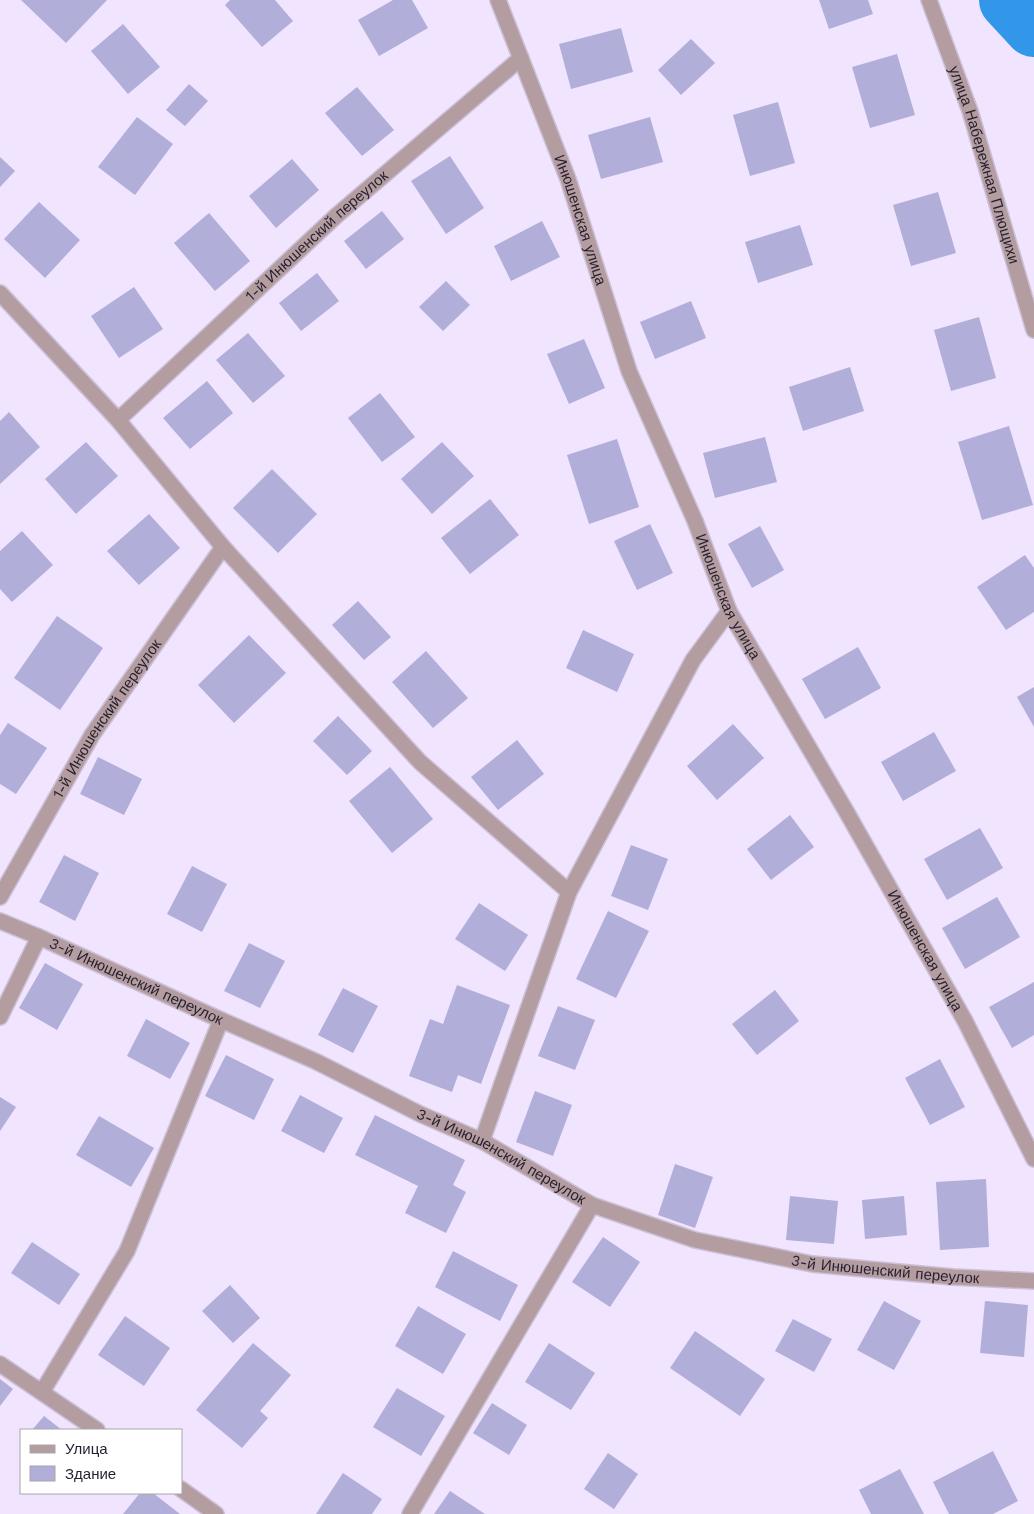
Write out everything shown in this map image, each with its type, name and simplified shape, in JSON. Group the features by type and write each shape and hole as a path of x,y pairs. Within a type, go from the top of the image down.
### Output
{"street":[{"name":"Инюшенская улица","path":"498,0 568,179 629,371 695,521 729,611 846,811 965,1021 1034,1159"},
{"name":"улица Набережная Плющихи","path":"930,0 970,111 1034,330"},
{"name":"1-й Инюшенский переулок","path":"118,420 336,216 521,58"},
{"path":"0,293 118,420 223,547 420,762 570,892"},
{"name":"1-й Инюшенский переулок","path":"0,897 92,736 223,547"},
{"path":"482,1140 570,892 693,660 729,611"},
{"name":"3-й Инюшенский переулок","path":"0,921 315,1061 420,1114 482,1140 592,1205 695,1240 812,1264 953,1277 1034,1281"},
{"path":"0,1017 39,937"},
{"path":"42,1392 126,1251 221,1020"},
{"path":"410,1514 592,1205"},
{"path":"0,1364 96,1429"},
{"path":"182,1491 216,1514"}],"building":[{"path":"21,0 107,0 66,43"},
{"path":"230,0 275,0 293,21 262,47 225,5"},
{"path":"393,0 412,0 428,28 379,56 358,20"},
{"path":"819,0 868,0 873,14 829,29"},
{"path":"123,24 160,67 128,94 91,51"},
{"path":"621,28 633,72 571,89 559,44"},
{"path":"691,39 715,63 681,95 658,70"},
{"path":"897,54 915,115 870,128 852,67"},
{"path":"189,84 208,101 185,126 166,110"},
{"path":"357,87 394,130 362,156 325,113"},
{"path":"778,102 795,163 750,176 733,115"},
{"path":"137,117 173,144 135,195 98,167"},
{"path":"650,117 663,162 601,179 588,135"},
{"path":"450,156 484,208 446,234 411,181"},
{"path":"0,157 15,171 0,187"},
{"path":"292,159 319,190 276,228 249,196"},
{"path":"938,192 956,253 911,266 893,205"},
{"path":"39,202 80,240 45,278 4,239"},
{"path":"382,211 404,239 366,269 344,241"},
{"path":"209,213 250,261 215,291 174,243"},
{"path":"542,221 560,257 511,281 494,246"},
{"path":"800,225 813,265 758,283 745,242"},
{"path":"317,273 339,301 301,331 279,303"},
{"path":"446,281 470,305 443,331 419,307"},
{"path":"134,287 163,329 119,358 91,316"},
{"path":"691,301 706,338 655,359 640,322"},
{"path":"979,317 996,378 951,391 934,330"},
{"path":"248,333 285,376 253,403 216,360"},
{"path":"584,339 605,388 569,404 547,354"},
{"path":"850,367 864,411 803,431 789,387"},
{"path":"207,381 233,413 190,449 163,418"},
{"path":"380,393 415,437 382,462 348,418"},
{"path":"9,412 40,447 0,484 0,421"},
{"path":"1009,426 1033,505 982,520 958,442"},
{"path":"765,437 777,482 715,498 703,453"},
{"path":"617,439 639,507 589,524 567,455"},
{"path":"86,442 118,476 76,514 45,479"},
{"path":"442,442 474,476 432,514 401,479"},
{"path":"272,469 317,514 278,553 233,508"},
{"path":"490,499 519,535 470,574 441,538"},
{"path":"149,514 180,548 139,585 107,551"},
{"path":"650,524 673,573 637,590 614,541"},
{"path":"760,526 784,570 752,588 728,544"},
{"path":"22,531 53,565 12,602 0,589 0,551"},
{"path":"1025,555 1034,568 1034,612 1006,630 977,587"},
{"path":"358,601 391,637 364,660 332,625"},
{"path":"57,616 103,648 60,710 14,678"},
{"path":"583,630 634,654 617,692 566,668"},
{"path":"249,635 286,673 234,723 198,685"},
{"path":"858,647 881,688 825,719 802,679"},
{"path":"426,651 468,698 433,728 392,682"},
{"path":"1034,687 1034,727 1017,697"},
{"path":"338,716 372,751 347,775 313,741"},
{"path":"8,723 47,748 16,794 0,784 0,735"},
{"path":"733,724 764,758 717,800 687,766"},
{"path":"934,732 956,771 903,801 881,762"},
{"path":"517,740 544,774 498,810 471,777"},
{"path":"98,757 142,779 124,815 80,794"},
{"path":"390,767 433,819 392,853 349,801"},
{"path":"790,815 814,847 771,880 747,849"},
{"path":"980,828 1003,868 947,900 924,859"},
{"path":"631,845 668,859 648,910 611,896"},
{"path":"64,855 99,873 75,921 39,902"},
{"path":"192,866 227,884 202,932 167,914"},
{"path":"997,897 1020,937 965,969 942,928"},
{"path":"479,903 528,935 505,971 455,939"},
{"path":"608,911 649,931 616,998 576,979"},
{"path":"249,943 285,961 260,1008 224,991"},
{"path":"45,963 83,984 57,1030 19,1008"},
{"path":"1034,982 1034,1035 1012,1048 989,1007"},
{"path":"457,985 510,1005 481,1084 458,1075 452,1092 409,1076 430,1019 443,1024"},
{"path":"343,988 378,1006 353,1053 318,1035"},
{"path":"775,990 799,1021 757,1055 732,1024"},
{"path":"558,1006 595,1020 575,1070 538,1056"},
{"path":"146,1019 190,1043 170,1079 127,1056"},
{"path":"226,1055 274,1079 254,1120 205,1096"},
{"path":"940,1059 965,1107 930,1125 905,1078"},
{"path":"535,1091 572,1105 553,1156 516,1142"},
{"path":"300,1095 343,1118 324,1153 281,1131"},
{"path":"0,1097 16,1107 0,1131"},
{"path":"375,1115 465,1160 453,1185 466,1192 446,1233 405,1213 418,1186 355,1155"},
{"path":"99,1116 154,1148 131,1187 76,1155"},
{"path":"675,1164 713,1177 695,1228 658,1215"},
{"path":"986,1179 989,1247 940,1250 936,1182"},
{"path":"790,1196 838,1201 834,1244 786,1240"},
{"path":"904,1196 907,1235 865,1239 862,1200"},
{"path":"603,1237 640,1262 610,1307 572,1282"},
{"path":"32,1242 80,1274 59,1305 11,1273"},
{"path":"453,1251 518,1285 500,1321 435,1287"},
{"path":"230,1285 260,1318 233,1343 202,1311"},
{"path":"884,1301 921,1321 894,1370 857,1350"},
{"path":"985,1301 1028,1305 1024,1357 980,1353"},
{"path":"418,1306 466,1334 443,1374 395,1346"},
{"path":"125,1316 170,1348 144,1386 98,1355"},
{"path":"793,1319 832,1339 814,1372 775,1351"},
{"path":"695,1331 765,1379 740,1416 670,1368"},
{"path":"253,1343 291,1375 260,1411 268,1418 242,1448 196,1410"},
{"path":"549,1343 595,1373 571,1410 525,1382"},
{"path":"0,1379 13,1389 0,1406"},
{"path":"397,1388 445,1416 421,1456 373,1427"},
{"path":"492,1403 527,1425 509,1455 473,1433"},
{"path":"44,1416 61,1429 33,1429"},
{"path":"993,1451 1018,1501 993,1514 949,1514 933,1482"},
{"path":"608,1453 638,1474 614,1509 584,1489"},
{"path":"900,1469 924,1514 871,1514 859,1490"},
{"path":"343,1473 382,1499 372,1514 316,1514"},
{"path":"450,1491 485,1514 434,1514"},
{"path":"139,1494 154,1494 180,1514 123,1514"}],"waterway":[{"path":"1009,0 1034,27"}]}
